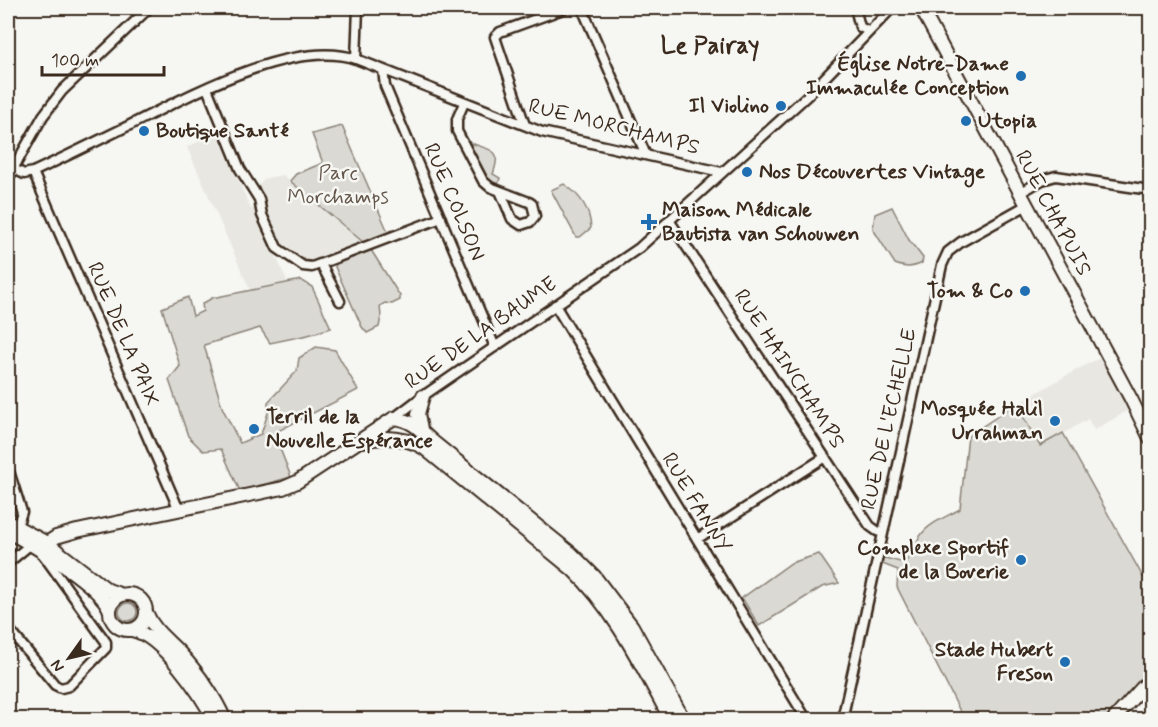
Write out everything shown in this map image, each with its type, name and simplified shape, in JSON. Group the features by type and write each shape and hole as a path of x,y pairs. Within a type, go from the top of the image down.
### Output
{"street":[{"path":"8,178 37,125 62,91 149,8"},
{"path":"357,59 358,8"},
{"path":"525,125 495,37 500,32 566,8"},
{"path":"582,8 646,155"},
{"path":"855,8 860,27 868,31"},
{"name":"RUE DE LA BAUME","path":"39,545 78,531 283,488 297,482 394,418 639,248 808,95 892,8"},
{"name":"RUE CHAPUIS","path":"921,8 1150,438"},
{"name":"RUE MORCHAMPS","path":"33,172 207,88 252,70 300,58 329,54 357,59 542,132 722,172"},
{"name":"RUE COLSON","path":"383,70 385,86 495,347"},
{"path":"207,88 240,169 259,199 262,215 277,248 308,268 441,218"},
{"path":"464,103 456,122 458,135 483,181 490,187 500,191 532,204 535,211 533,220 527,224 517,224 512,219 500,191"},
{"path":"14,169 24,174 33,172"},
{"name":"RUE DE LA PAIX","path":"33,172 179,510"},
{"path":"1020,193 1042,180 1056,177 1150,190"},
{"name":"RUE DE L'ECHELLE","path":"842,720 945,259 948,252 961,242 1027,205"},
{"name":"RUE HAINCHAMPS","path":"669,220 870,526 883,533"},
{"path":"321,264 340,301"},
{"name":"RUE FANNY","path":"555,306 807,720"},
{"path":"421,429 418,414 423,396"},
{"path":"394,418 409,422 421,429 432,441 572,554 595,577 632,626 684,720"},
{"path":"356,443 377,438 391,438 418,445 572,569 600,599 616,621 671,720"},
{"path":"697,539 825,457"},
{"path":"8,468 22,512 11,527 105,588 122,595 135,595 140,598 154,627 198,676 216,701 225,720"},
{"path":"8,564 39,545"},
{"path":"39,545 100,595 118,627 148,637 174,661 194,687 214,720"},
{"path":"8,628 55,685 63,688 69,686 104,651 107,645 44,557 39,545"},
{"path":"110,611 114,602 122,595"},
{"path":"132,630 141,625 147,614"},
{"path":"1113,720 1150,679"}],"shaded area":[{"path":"217,133 251,209 255,208 288,284 254,299 187,147"},
{"path":"283,175 363,242 306,263 282,246 263,200 266,196 256,187 267,178"},
{"path":"1104,356 1127,400 1129,410 1094,430 1088,419 1040,447 1017,404"}],"green space":[{"name":"Parc Morchamps","path":"342,126 388,232 363,242 290,181 296,174 323,163 312,134"},
{"path":"468,144 489,149 495,154 496,165 493,174 500,178 498,185 486,178"},
{"path":"564,184 579,197 590,221 591,228 580,237 576,237 551,190"},
{"path":"892,207 909,240 923,258 922,263 908,267 895,264 873,229 875,214"},
{"path":"371,250 400,296 400,300 380,306 379,327 367,333 362,327 335,267 336,264"},
{"path":"301,280 312,287 331,328 270,343 260,328 204,345 222,407 240,443 261,434 268,413 268,402 297,371 299,358 316,347 335,350 358,390 274,433 291,477 240,491 221,449 203,451 188,436 169,380 180,366 162,308 188,297 193,316 203,311 202,304 212,298"},
{"name":"Complexe Sportif de la Boverie","path":"1016,404 1040,446 1063,433 1143,577 1150,573 1150,674 1109,719 964,719 897,587 898,570 880,563 881,557 904,563 924,531 960,509 968,436"},
{"path":"819,554 839,583 822,587 759,626 742,598 791,563"},
{"path":"124,603 132,603 137,608 135,619 124,621 119,616 119,608"}],"place":[{"name":"Église Notre-Dame Immaculée Conception","path":"1021,76"},
{"name":"Il Violino","path":"781,106"},
{"name":"Utopia","path":"966,121"},
{"name":"Boutique Santé","path":"144,131"},
{"name":"Nos Découvertes Vintage","path":"747,172"},
{"name":"Maison Médicale Bautista van Schouwen","path":"649,222"},
{"name":"Tom & Co","path":"1025,291"},
{"name":"Mosquée Halil Urrahman","path":"1055,421"},
{"name":"Terril de la Nouvelle Espérance","path":"254,429"},
{"name":"Complexe Sportif de la Boverie","path":"1021,560"},
{"name":"Stade Hubert Freson","path":"1065,662"}],"district":[{"name":"Le Pairay","path":"710,46"}]}
